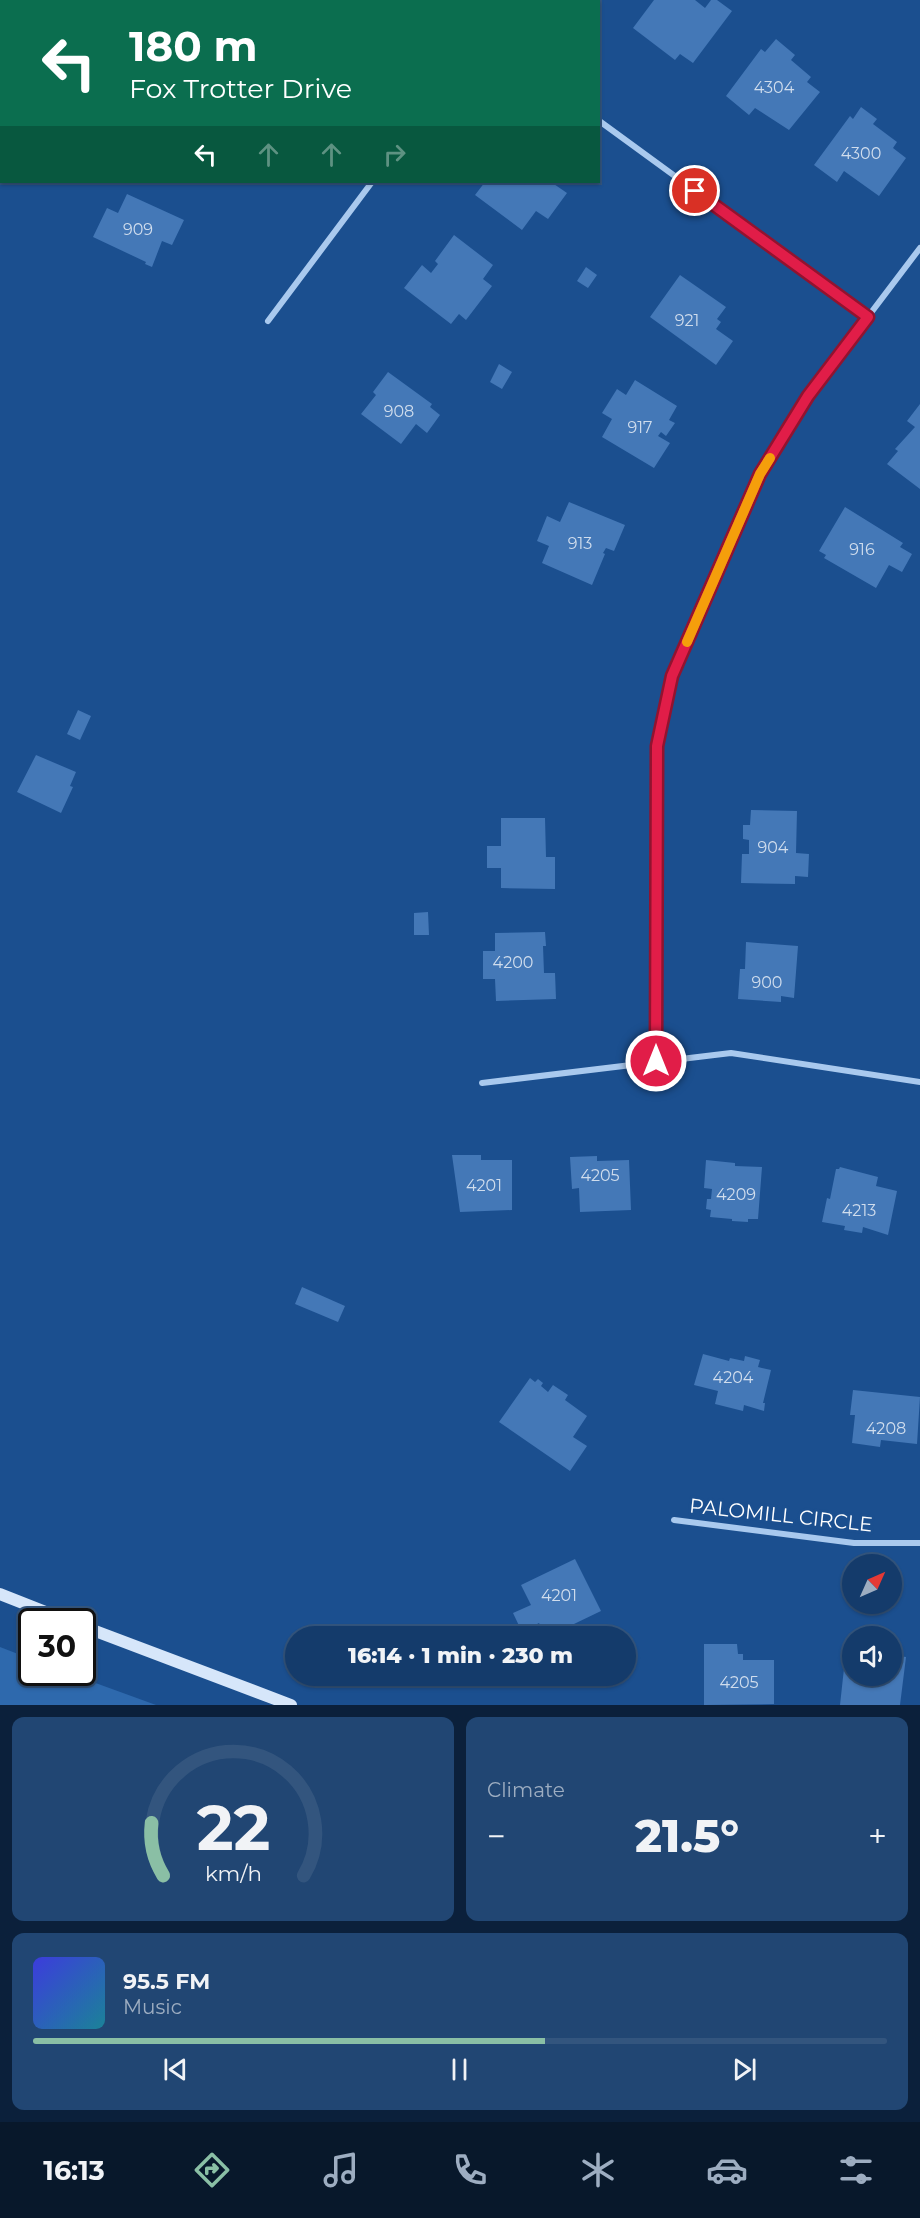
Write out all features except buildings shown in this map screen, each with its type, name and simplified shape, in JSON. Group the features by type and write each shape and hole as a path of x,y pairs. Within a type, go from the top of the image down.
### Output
{"main road":[{"path":"0,1594 36,1608"},
{"path":"96,1631 291,1705"}],"street":[{"path":"600,121 868,317"},
{"path":"268,321 371,183"},
{"path":"656,1061 657,746 672,676 760,474 808,396 920,248"},
{"path":"482,1083 731,1053 920,1082"},
{"name":"PALOMILL CIRCLE","path":"674,1520 854,1543 920,1543"}],"shaded area":[{"path":"0,1647 18,1654 18,1686 96,1686 96,1683 156,1705 0,1705"}],"slow traffic":[{"path":"687,642 718,566 760,474 770,458"}],"route":[{"path":"656,1061 657,746 672,676 760,474 808,396 868,317 695,191"}]}
